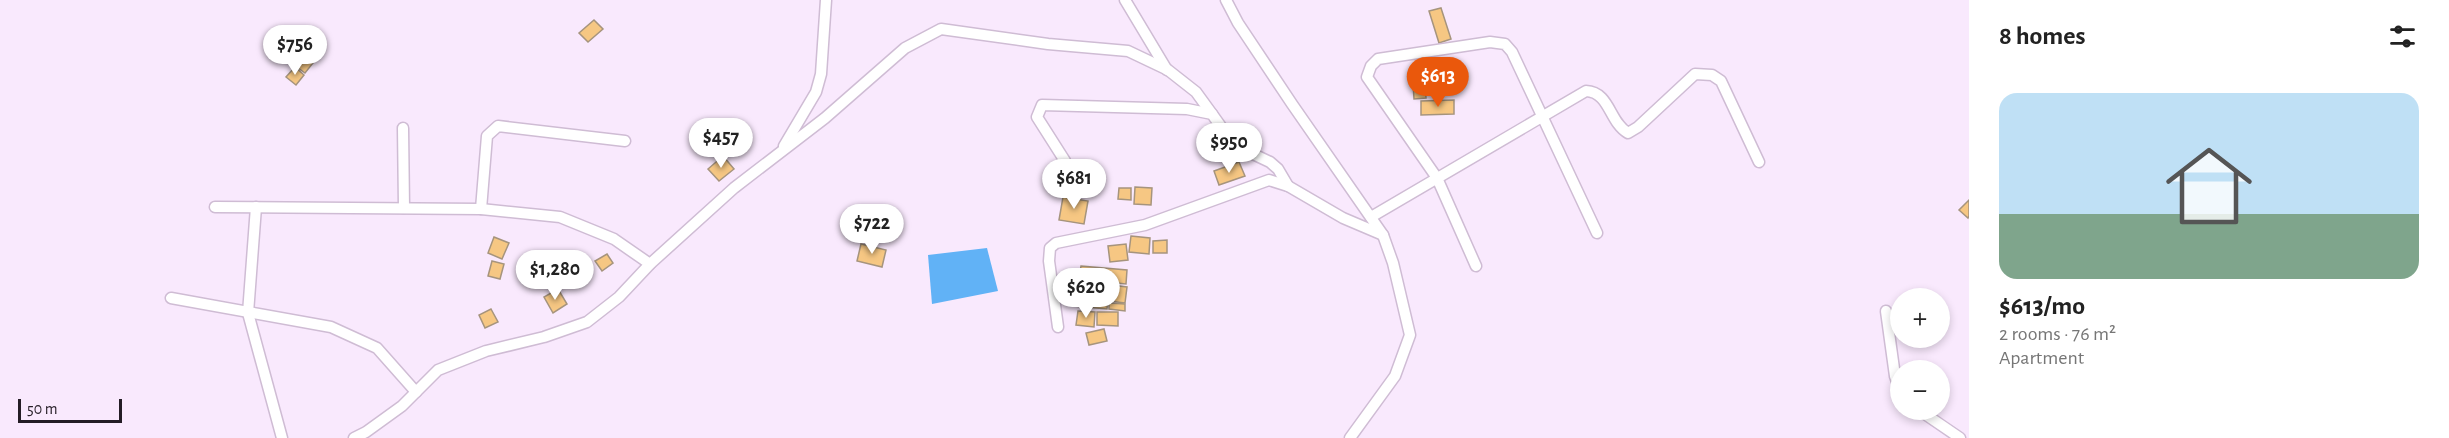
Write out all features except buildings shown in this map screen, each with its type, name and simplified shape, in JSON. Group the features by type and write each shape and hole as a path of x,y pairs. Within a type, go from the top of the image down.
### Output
{"street":[{"path":"781,152 819,83 826,0"},
{"path":"1125,0 1168,70"},
{"path":"1226,0 1238,23 1292,104 1383,235 1393,263 1410,335 1395,376 1352,436 1365,438"},
{"path":"354,438 402,406 438,370 486,351 544,337 587,321 619,297 650,264 734,188 833,111 905,48 941,29 1048,45 1128,51 1168,70 1196,92 1234,145 1270,162 1278,169 1288,186"},
{"path":"1476,266 1437,178 1367,76 1371,66 1378,59 1490,42 1505,44 1512,52 1598,233"},
{"path":"1371,217 1586,91 1594,91 1602,95 1618,127 1628,133 1638,127 1695,74 1712,75 1721,81 1759,162"},
{"path":"1065,161 1037,117 1042,105 1187,109 1212,114"},
{"path":"481,209 487,136 498,126 625,141"},
{"path":"403,128 404,208"},
{"path":"1058,327 1049,261 1050,248 1056,243 1145,225 1269,180 1288,186 1343,218 1383,235"},
{"path":"215,207 481,209 560,217 614,239 650,264"},
{"path":"256,207 248,313 282,438"},
{"path":"171,298 331,327 377,348 416,392"},
{"path":"1886,311 1893,360"},
{"path":"1934,420 1960,438"}],"water":[{"path":"987,248 998,291 932,304 928,255"}]}
